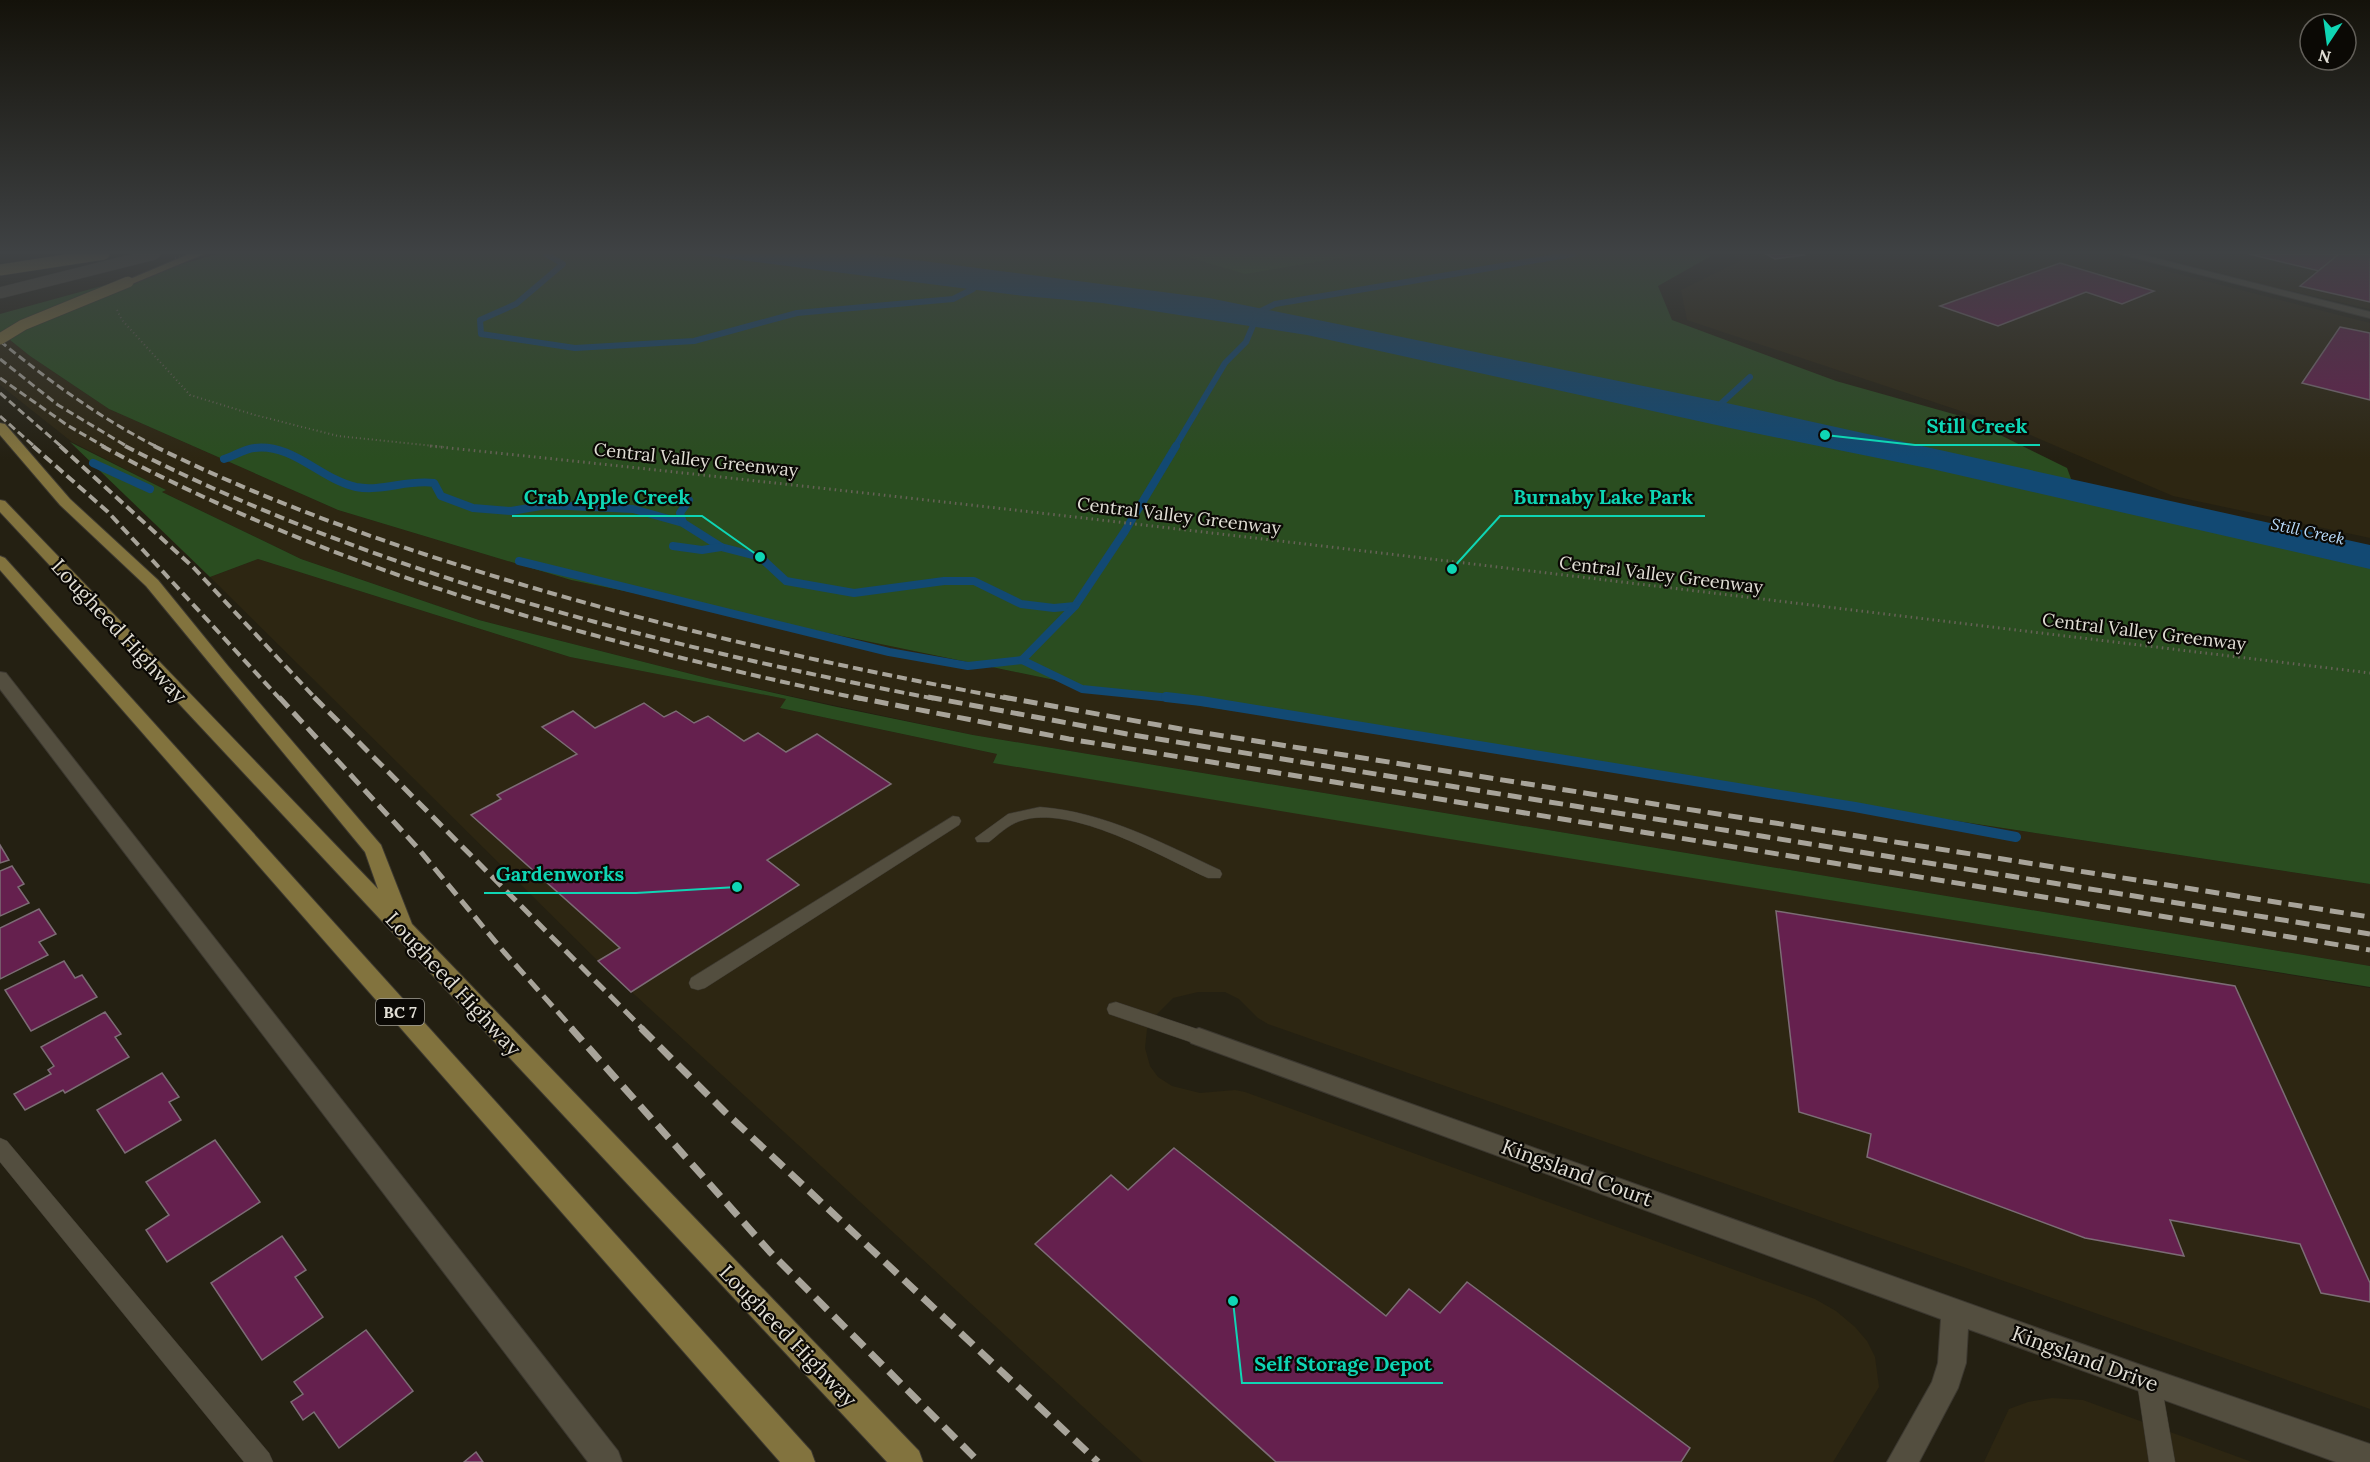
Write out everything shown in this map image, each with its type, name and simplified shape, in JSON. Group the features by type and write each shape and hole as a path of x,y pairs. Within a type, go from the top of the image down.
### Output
{"main road":[{"path":"0,339 34,322"},
{"path":"0,427 65,502 152,583 374,850 404,931"},
{"name":"Lougheed Highway","path":"0,504 908,1462"},
{"name":"BC 7","path":"0,561 800,1462"}],"street":[{"path":"0,677 607,1462"},
{"name":"Kingsland Court","path":"1199,1037 1954,1311"},
{"path":"1902,1462 1944,1388 1952,1364 1954,1311"},
{"name":"Kingsland Drive","path":"1954,1311 2370,1459"}],"lane":[{"path":"982,838 1018,816 1049,812 1095,820 1214,874"},
{"path":"698,983 953,820"},
{"path":"1116,1010 1199,1037"},
{"path":"0,1147 260,1462"},
{"path":"2149,1382 2162,1462"}],"path":[{"name":"Central Valley Greenway","path":"124,322 190,395 293,426 338,435 1102,519 2370,673"}],"shaded area":[{"path":"1694,322 2370,323 2370,538 2173,496 2021,431"},
{"path":"0,332 30,356 109,409 338,510 571,580 1117,693 2370,884 2370,966 973,735 711,679 479,620 301,559 162,492 166,490 72,442 0,385"},
{"path":"258,559 570,657 787,699 780,708 997,754 993,763 2370,988 2370,1409 1268,1024 1258,1018 1239,999 1225,992 1198,992 1173,998 1154,1017 1147,1029 1145,1048 1150,1066 1158,1077 1172,1086 1200,1093 1235,1090 1245,1092 1815,1299 1836,1311 1867,1341 1875,1357 1879,1387 1833,1462 1143,1462 598,961 210,577"},
{"path":"2052,1398 2083,1400 2252,1462 1984,1462 2009,1409 2028,1402"}],"green space":[{"path":"0,322 1678,322 1836,381 1964,417 2067,468 2077,495 2370,558 2370,884 1117,693 571,580 338,510 109,409 30,356 0,332"},
{"path":"70,442 166,490 162,492 301,559 479,620 711,679 973,735 2370,966 2370,987 993,763 997,754 780,708 786,699 570,657 258,559 210,577"}],"water":[{"path":"1225,322 1329,322 1722,402 2370,545 2370,569 1932,469 1730,428 1307,335"}],"building":[{"path":"1987,322 2008,322 1998,326"},
{"path":"2340,327 2370,333 2370,400 2302,383"},
{"path":"644,703 664,717 676,711 694,723 708,716 744,741 758,733 786,752 817,734 891,784 767,860 799,885 631,992 598,961 620,948 471,815 501,799 497,795 577,754 542,727 573,711 595,728"},
{"path":"0,845 9,860 0,863"},
{"path":"12,866 24,884 18,887 29,903 0,916 0,871"},
{"path":"39,909 56,934 39,942 48,955 0,979 0,928"},
{"path":"1776,911 2235,986 2370,1283 2370,1302 2321,1293 2300,1244 2170,1220 2184,1256 2085,1238 1867,1157 1871,1134 1799,1112"},
{"path":"64,961 75,978 82,975 97,997 31,1031 5,990"},
{"path":"105,1012 121,1034 115,1037 129,1057 65,1093 63,1090 25,1110 14,1094 51,1074 48,1070 54,1066 41,1047"},
{"path":"162,1073 179,1097 169,1102 181,1120 125,1153 97,1110"},
{"path":"215,1140 260,1202 167,1262 146,1230 169,1215 146,1182"},
{"path":"1174,1148 1386,1316 1409,1289 1440,1313 1467,1282 1690,1448 1681,1462 1276,1462 1035,1244 1111,1175 1128,1190"},
{"path":"282,1236 306,1270 295,1277 323,1317 262,1360 211,1283"},
{"path":"366,1330 413,1391 339,1448 314,1412 303,1420 291,1402 303,1394 294,1382"},
{"path":"476,1452 483,1462 464,1462"}],"waterway":[{"path":"480,322 481,334 575,348 694,341 763,322"},
{"path":"1175,447 1225,363 1246,342 1254,322"},
{"path":"1714,410 1750,377"},
{"path":"1075,606 1125,531 1176,446"},
{"path":"224,459 250,449 268,448 294,456 330,477 356,487 376,488 424,482 434,483 441,496 473,508 511,511 547,505 633,509 683,523"},
{"path":"93,463 150,489"},
{"path":"683,523 680,513 689,500"},
{"path":"683,523 721,547"},
{"path":"673,546 702,550 721,547"},
{"path":"721,547 760,557 786,581 854,593 944,581 974,581 1021,604 1054,608 1075,606"},
{"path":"519,561 889,652 968,666 1022,660"},
{"path":"1022,660 1075,606"},
{"path":"1022,660 1082,689 1181,699"},
{"path":"1166,697 1855,807 2016,837"}],"railway":[{"path":"0,341 76,398 115,424 157,447"},
{"path":"0,359 58,405 128,447"},
{"path":"0,378 67,425 105,447"},
{"path":"0,393 62,447"},
{"path":"0,416 35,447"},
{"path":"33,446 108,512 280,699"},
{"path":"60,446 193,567 316,699"},
{"path":"102,446 192,491 283,532 377,568 472,600 665,654 861,699"},
{"path":"125,446 221,492 319,532 419,569 521,601 624,630 728,655 936,699"},
{"path":"154,446 276,501 318,517 444,561 552,593 747,644 1011,699"},
{"path":"279,697 416,846 504,952 573,1029"},
{"path":"314,697 643,1029"},
{"path":"854,697 1069,739 2370,950"},
{"path":"928,697 1127,734 2370,934"},
{"path":"1003,697 1186,730 2370,917"},
{"path":"571,1028 770,1252 979,1462"},
{"path":"641,1028 725,1112 1098,1462"}],"place":[{"name":"Still Creek","path":"1825,435"},
{"name":"Crab Apple Creek","path":"760,557"},
{"name":"Burnaby Lake Park","path":"1452,569"},
{"name":"Gardenworks","path":"737,887"},
{"name":"Self Storage Depot","path":"1233,1301"}]}
